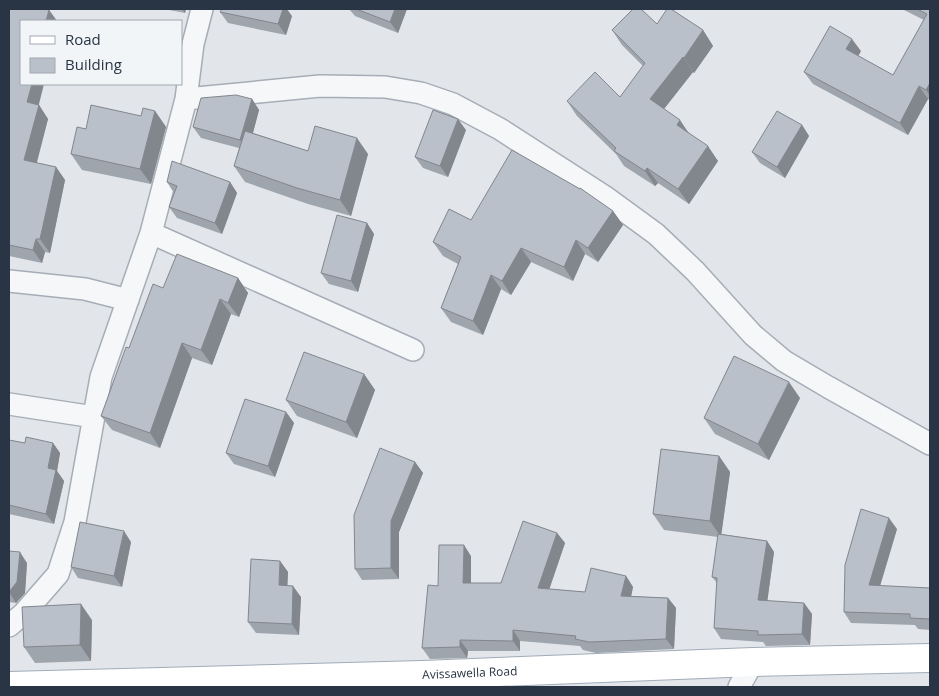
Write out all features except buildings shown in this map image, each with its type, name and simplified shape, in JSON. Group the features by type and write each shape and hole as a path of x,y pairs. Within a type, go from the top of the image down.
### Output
{"main road":[{"name":"Avissawella Road","path":"9,686 422,675 753,662 930,658"}],"street":[{"path":"9,626 24,613 58,574 75,522 101,377 151,233 186,99 193,44 202,9"},
{"path":"186,99 320,86 385,87 421,93 453,104 500,129 604,196 656,234 695,271 753,335 784,361 930,444"},
{"path":"151,233 413,350"},
{"path":"9,281 85,289 128,300"},
{"path":"9,404 94,417"},
{"path":"739,687 753,662"}]}
